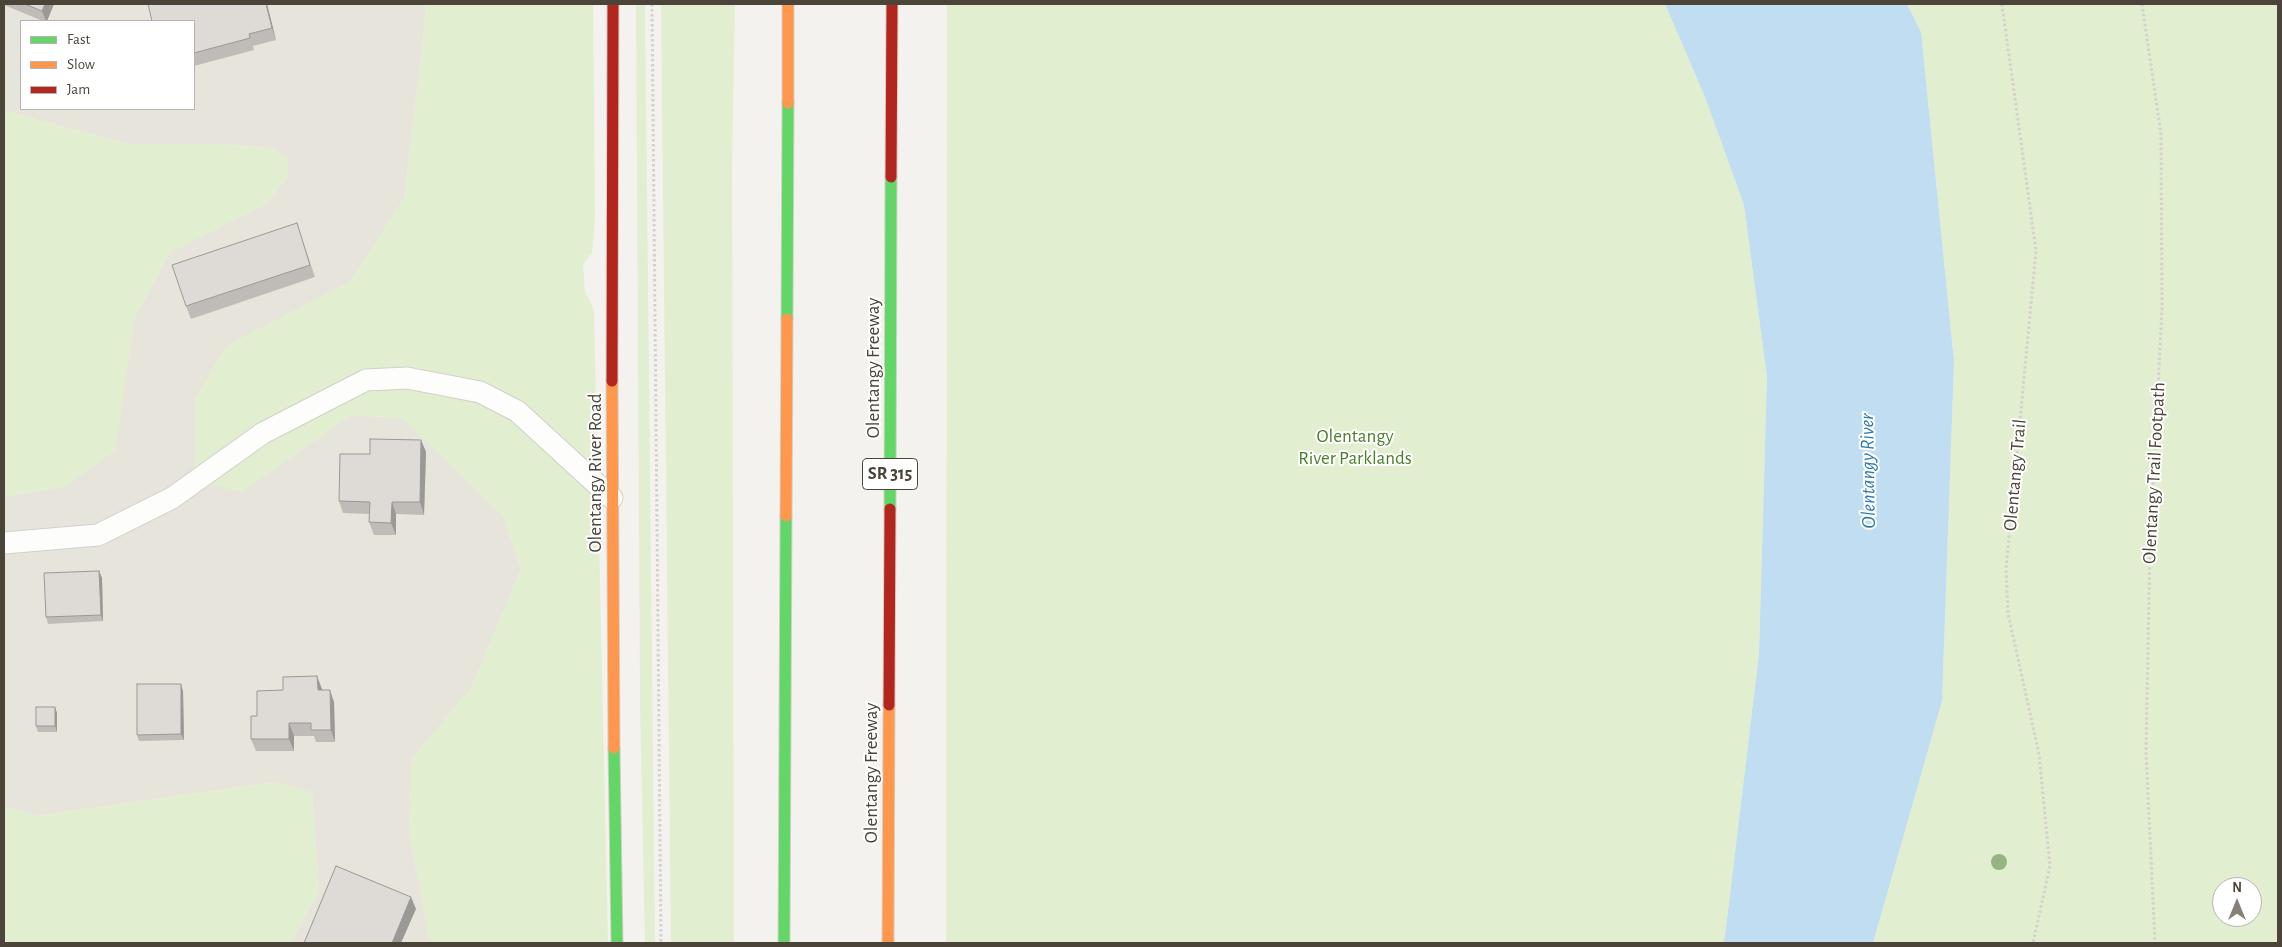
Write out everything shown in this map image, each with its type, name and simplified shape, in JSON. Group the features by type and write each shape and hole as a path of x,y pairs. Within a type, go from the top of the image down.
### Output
{"main road":[{"name":"Olentangy River Road","path":"613,4 612,498 617,943"},
{"path":"784,943 788,4"},
{"name":"Olentangy Freeway","path":"888,943 892,4"}],"lane":[{"path":"4,543 98,534 172,498 263,433 366,380 407,378 480,392 517,411 612,498"}],"path":[{"path":"652,4 661,943"},
{"name":"Olentangy Trail","path":"2002,4 2036,251 2006,569 2008,612 2039,754 2050,866 2033,943"},
{"name":"Olentangy Trail Footpath","path":"2142,4 2161,134 2162,309 2150,546 2146,752 2155,943"}],"shaded area":[{"path":"4,4 427,4 404,199 350,282 225,347 241,492 351,415 403,418 503,515 521,569 471,689 412,758 409,831 430,943 290,943 319,891 312,793 276,782 37,816 4,806 4,497 65,486 114,451 135,317 170,252 266,204 287,178 288,158 270,148 220,144 129,144 4,111"}],"green space":[{"path":"427,4 593,4 595,219 592,253 583,264 585,292 594,310 608,943 430,943 409,831 412,758 471,689 521,569 503,515 402,418 351,415 241,492 195,481 195,398 225,347 350,282 404,199"},
{"path":"636,4 645,4 655,943 645,943 640,702"},
{"path":"661,4 735,4 732,167 734,943 671,943"},
{"name":"Olentangy River Parklands","path":"947,4 1665,4 1705,97 1744,205 1767,377 1759,654 1723,943 946,943"},
{"path":"1907,4 2278,4 2278,943 1873,943 1942,701 1954,362 1921,32"},
{"path":"4,111 129,144 220,144 270,148 288,158 287,178 266,204 170,253 135,317 115,451 65,486 4,497"},
{"path":"276,782 312,793 319,892 290,943 4,943 4,806 37,816"}],"water":[{"name":"Olentangy River","path":"1665,4 1907,4 1921,32 1954,362 1942,701 1873,943 1723,943 1759,654 1767,377 1744,205 1705,97"}],"building":[{"path":"25,4 45,4 42,11"},
{"path":"148,4 266,4 272,28 249,34 250,38 195,53 195,20 152,20"},
{"path":"297,223 310,265 186,306 172,265"},
{"path":"370,439 421,440 420,502 392,502 391,523 369,522 370,502 339,501 340,454 370,454"},
{"path":"99,571 101,615 46,617 44,573"},
{"path":"317,676 318,690 330,690 331,730 311,730 311,723 289,723 289,739 251,739 251,716 257,716 257,691 283,690 283,677"},
{"path":"137,684 181,684 181,734 137,735"},
{"path":"36,707 55,707 55,726 36,726"},
{"path":"336,866 411,897 392,943 304,943"}],"traffic: fast":[{"path":"787,319 788,103"},
{"path":"890,509 891,177"},
{"path":"784,943 786,516"},
{"path":"614,748 617,943"}],"traffic: slow":[{"path":"788,4 788,103"},
{"path":"786,516 787,319"},
{"path":"612,381 614,748"},
{"path":"888,943 889,705"}],"traffic: jam":[{"path":"612,381 613,4"},
{"path":"891,177 892,4"},
{"path":"889,705 890,509"}]}
